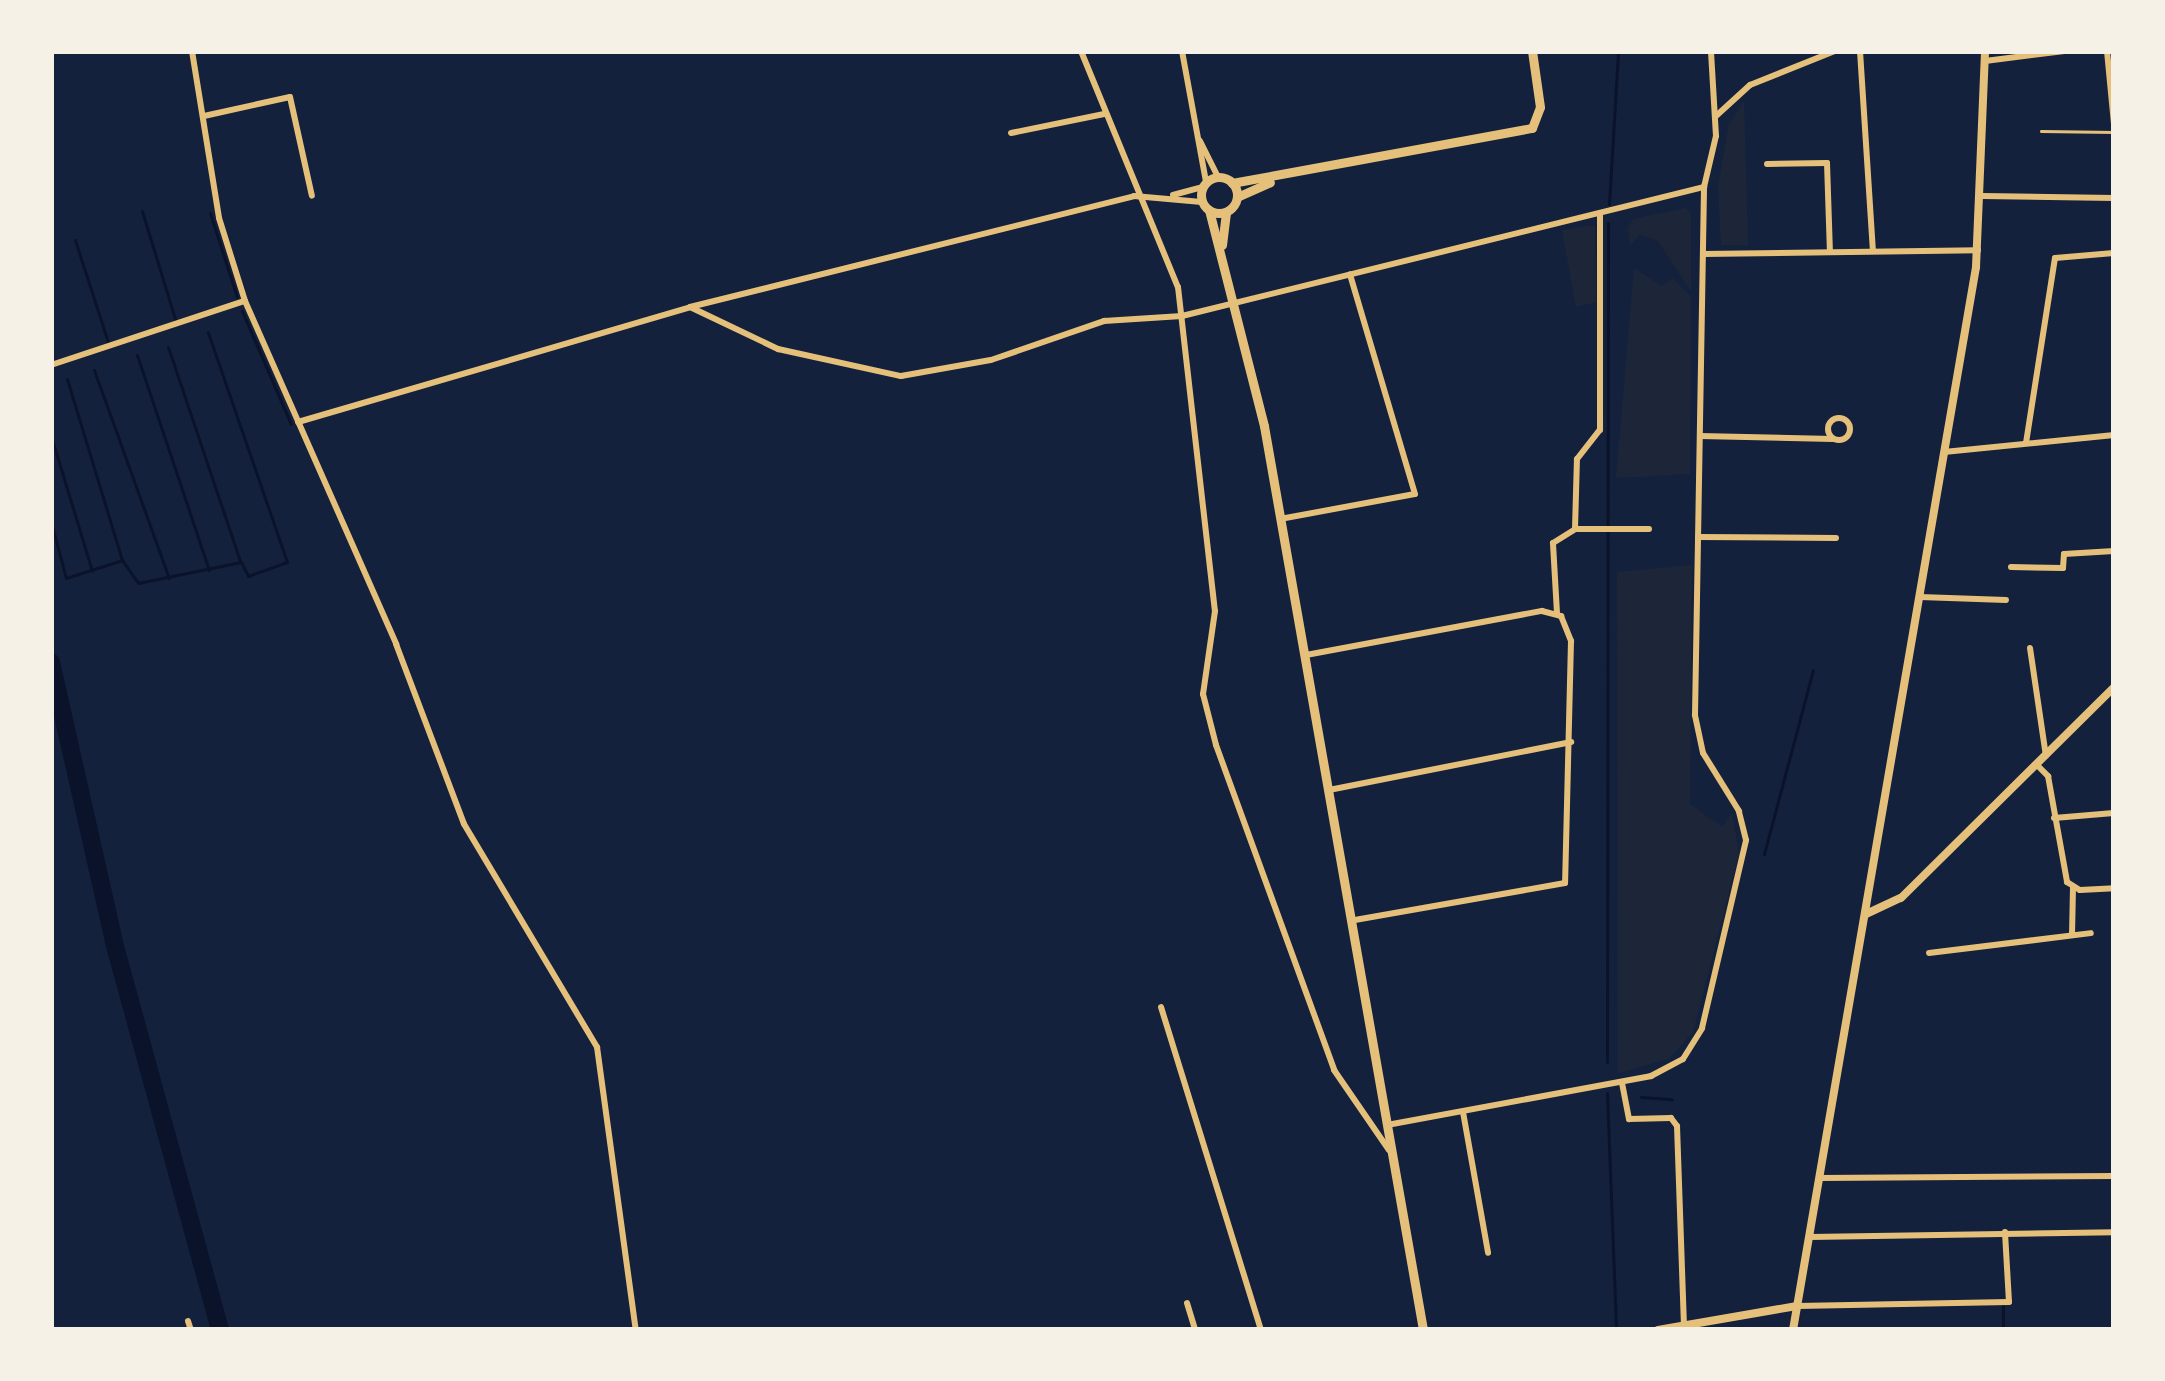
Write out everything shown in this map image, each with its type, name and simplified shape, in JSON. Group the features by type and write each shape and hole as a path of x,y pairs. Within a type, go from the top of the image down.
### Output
{"main road":[{"path":"1423,1330 1356,920 1306,655 1204,184 1218,177 1232,183 1270,182 1532,128 1540,106 1532,51"},
{"path":"1221,251 1226,212 1237,197 1270,182"},
{"path":"1232,183 1237,197"},
{"path":"1206,206 1226,212"}],"street":[{"path":"192,51 219,218 245,301 396,644 464,824 597,1047 636,1330"},
{"path":"1081,51 1134,196 1178,286 1180,349 1215,611 1203,694 1334,1070 1391,1153"},
{"path":"1170,196 1204,184 1182,51"},
{"path":"1387,1125 1668,1070 1700,1037 1746,847 1739,812 1697,733 1704,188 1716,116 1712,51"},
{"path":"1716,116 1750,86 1835,51"},
{"path":"1860,51 1873,251"},
{"path":"1793,1330 1978,250 1985,56 2064,51"},
{"path":"2107,51 2114,128"},
{"path":"204,116 290,97 312,196"},
{"path":"1011,134 1104,114"},
{"path":"1196,133 1218,177"},
{"path":"1767,164 1827,163 1830,252"},
{"path":"689,307 778,349 890,376 992,360 1105,321 1182,316 1704,188"},
{"path":"298,422 689,307 1134,196 1170,196 1206,206"},
{"path":"1983,196 2114,198"},
{"path":"1578,529 1577,459 1600,430 1600,216"},
{"path":"1703,254 1978,250"},
{"path":"2026,443 2055,258 2114,253"},
{"path":"1280,519 1415,494 1350,274"},
{"path":"51,364 245,301"},
{"path":"1942,452 2114,435"},
{"path":"1700,436 1833,439"},
{"path":"1356,920 1565,883 1571,641 1557,613 1553,543 1578,529 1649,529"},
{"path":"1698,536 1836,538"},
{"path":"2011,567 2063,568 2064,554 2114,551"},
{"path":"1917,597 2006,600"},
{"path":"1306,655 1557,613"},
{"path":"2030,648 2046,756"},
{"path":"1865,914 1894,905 2114,687"},
{"path":"1329,790 1571,742"},
{"path":"2037,765 2048,776 2062,873 2073,888 2072,934"},
{"path":"2054,818 2114,813"},
{"path":"2073,888 2114,888"},
{"path":"1929,952 2091,933"},
{"path":"1161,1006 1261,1330"},
{"path":"1620,1083 1628,1119 1667,1118 1677,1126 1684,1325"},
{"path":"1463,1112 1488,1252"},
{"path":"1819,1178 2114,1176"},
{"path":"1658,1330 1797,1306 2008,1302 2005,1232"},
{"path":"1810,1237 2114,1232"},
{"path":"1187,1303 1195,1330"}],"lane":[{"path":"2041,131 2114,128"}],"shaded area":[{"path":"1744,101 1748,245 1721,245 1718,186 1729,124"},
{"path":"1686,208 1691,215 1691,291 1657,240 1640,235 1630,245 1628,228 1633,219"},
{"path":"1595,225 1596,302 1576,307 1562,230"},
{"path":"1634,268 1662,286 1672,278 1691,297 1690,474 1616,478"},
{"path":"1692,565 1690,804 1722,827 1732,813 1739,854 1693,1032 1669,1059 1618,1073 1617,572"}],"waterway":[{"path":"1609,204 1618,51"},
{"path":"142,211 175,319"},
{"path":"210,213 237,297"},
{"path":"1607,1062 1608,223"},
{"path":"75,240 108,342"},
{"path":"242,311 291,424"},
{"path":"51,522 66,578 122,560 138,583 241,562 248,576 287,562 208,332"},
{"path":"168,347 240,561"},
{"path":"137,355 209,570"},
{"path":"94,370 169,578"},
{"path":"67,379 122,560"},
{"path":"51,436 92,571"},
{"path":"51,662 115,946 220,1330"},
{"path":"1764,854 1813,670"},
{"path":"1607,1093 1616,1326"},
{"path":"1641,1097 1672,1099"},
{"path":"2003,1304 2003,1330"}]}
